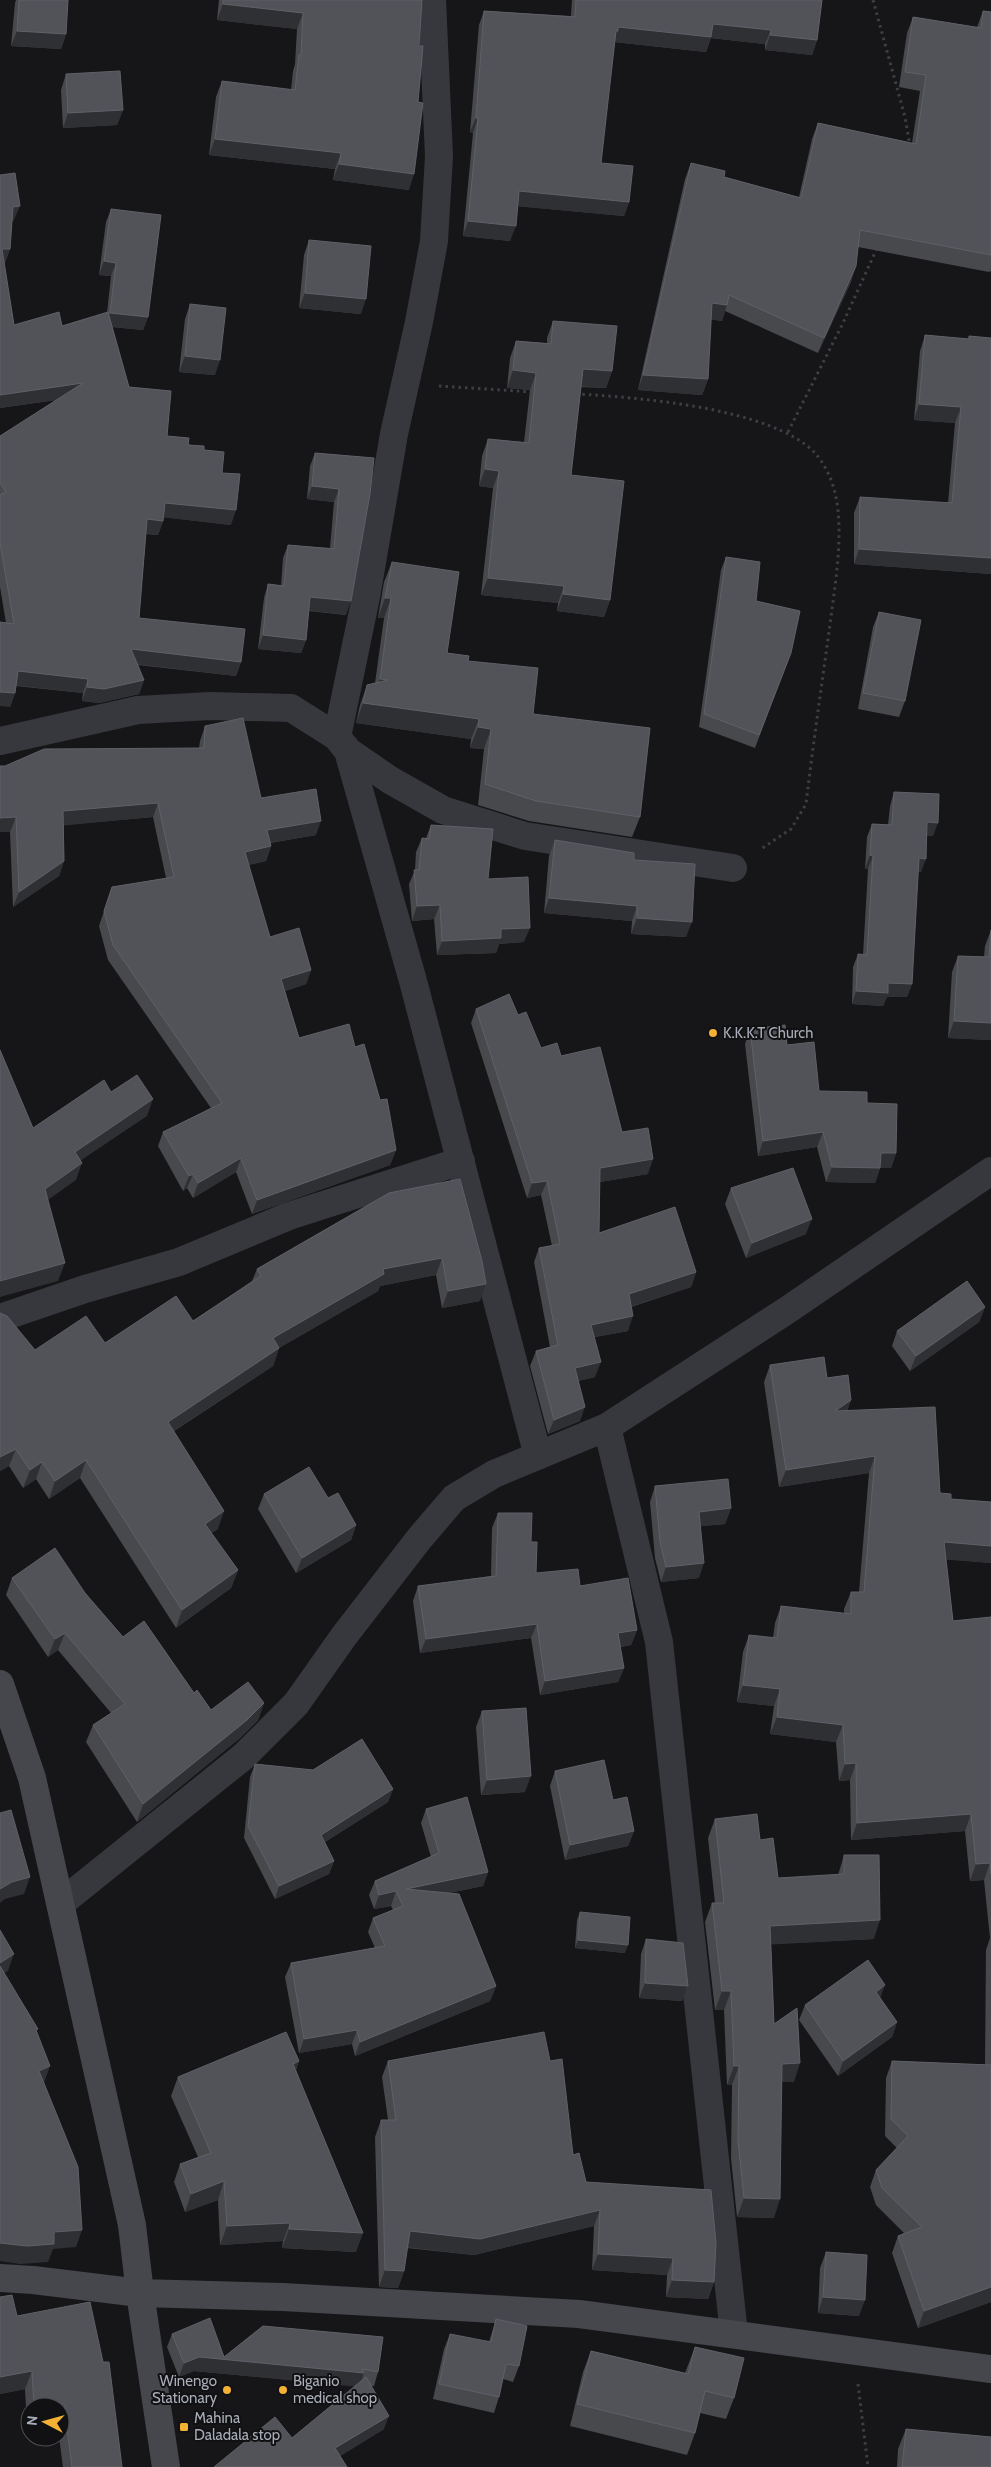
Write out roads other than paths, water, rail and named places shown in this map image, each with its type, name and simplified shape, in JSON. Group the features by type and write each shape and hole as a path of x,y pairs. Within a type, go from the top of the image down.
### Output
{"street":[{"path":"432,0 439,156 434,241 420,322 394,434 342,744 461,1161 538,1456"},
{"path":"0,741 138,710 210,706 291,708 390,780 443,810 525,836 733,868"},
{"path":"0,1318 86,1289 179,1262 289,1216 461,1161"},
{"path":"61,1902 244,1756 296,1704 344,1636 454,1498 494,1474 607,1427 786,1311 991,1171"},
{"path":"607,1427 660,1642 734,2334"},
{"path":"0,1684 32,1778 61,1902 118,2171 132,2225 140,2293 166,2467"},
{"path":"0,2278 33,2280 140,2293 283,2297 579,2314 991,2369"}],"place":[{"name":"K.K.K.T Church","path":"713,1033"},
{"name":"Winengo Stationary","path":"227,2390"},
{"name":"Biganio medical shop","path":"283,2390"},
{"name":"Mahina Daladala stop","path":"184,2427"}]}
